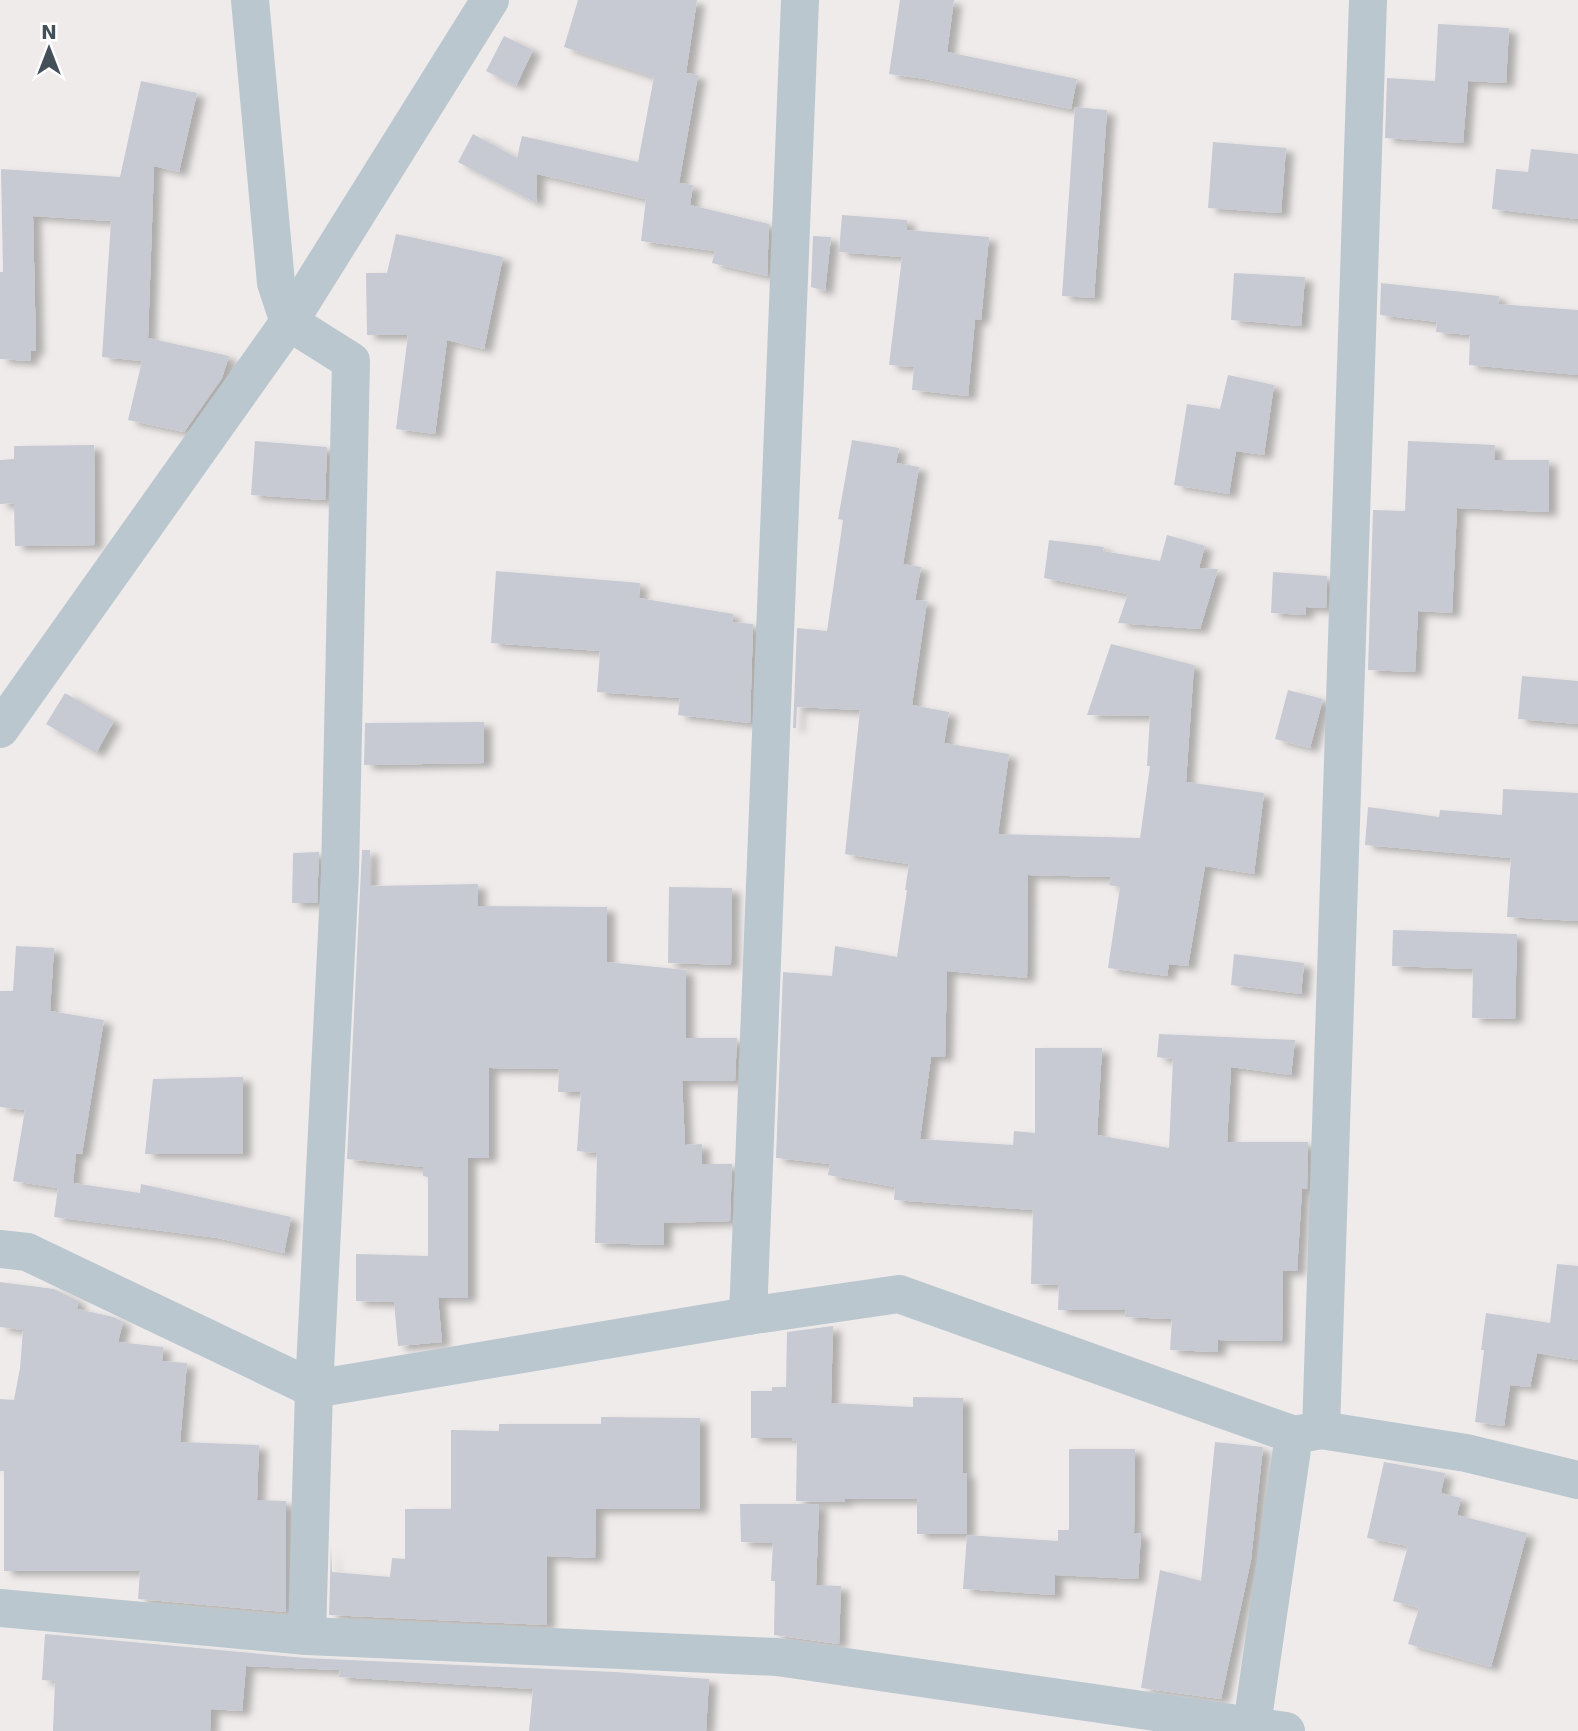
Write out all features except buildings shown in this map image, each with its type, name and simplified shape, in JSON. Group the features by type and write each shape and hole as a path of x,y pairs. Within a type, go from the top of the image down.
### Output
{"street":[{"path":"250,0 276,283 289,322 351,361 340,873 314,1389 307,1636"},
{"path":"0,729 289,322 489,0"},
{"path":"748,1316 800,0"},
{"path":"0,1608 307,1636 777,1657 1269,1728 1307,1432 1368,0"},
{"path":"0,1249 27,1252 314,1389 748,1316 900,1294 1307,1432 1466,1453 1578,1480"}]}
